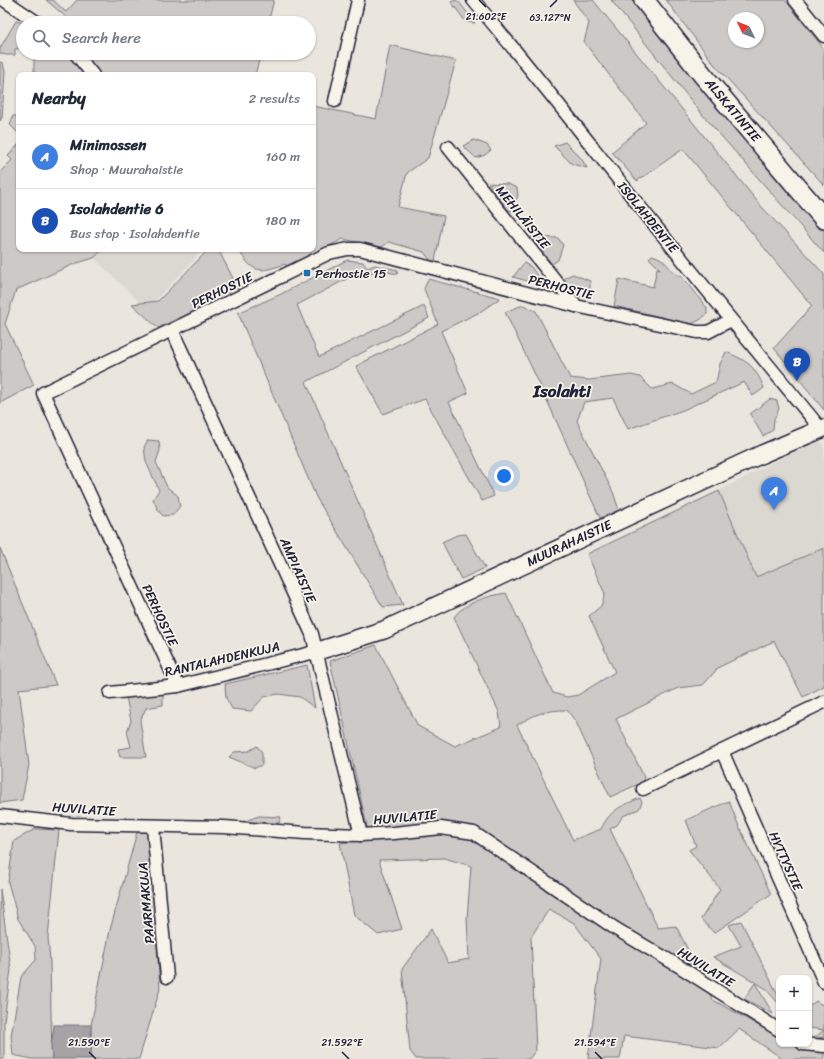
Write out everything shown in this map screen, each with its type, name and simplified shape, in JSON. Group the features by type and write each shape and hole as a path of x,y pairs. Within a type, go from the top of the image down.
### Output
{"main road":[{"name":"ALSKATINTIE","path":"644,0 702,74 824,218"}],"street":[{"path":"4,0 28,16"},
{"path":"335,101 358,0"},
{"name":"ISOLAHDENTIE","path":"473,0 511,45 731,320 823,430"},
{"path":"795,0 824,36"},
{"path":"81,60 91,72"},
{"name":"MEHILÄISTIE","path":"448,147 576,306"},
{"name":"PERHOSTIE","path":"178,686 43,393 329,253 348,249 360,249 576,306 697,332 708,332 731,320"},
{"name":"AMPIAISTIE","path":"172,330 312,634 315,652 361,835"},
{"name":"MUURAHAISTIE","path":"315,652 384,630 762,454 823,430"},
{"name":"RANTALAHDENKUJA","path":"110,693 178,686 315,652"},
{"path":"643,789 824,702"},
{"name":"HYTTYSTIE","path":"722,751 824,982"},
{"name":"HUVILATIE","path":"0,816 71,824 224,828 361,835 441,828 474,834 616,929 677,965 776,1028"},
{"name":"PAARMAKUJA","path":"153,827 167,977"},
{"path":"812,1045 824,1046"}],"shaded area":[{"path":"46,0 53,0 66,12 77,0 274,0 270,16 65,16"},
{"path":"456,0 475,23 466,22 451,2"},
{"path":"573,0 593,0 761,206 824,274 824,410 774,348 812,306 683,149 637,181 612,152 646,123 584,42 589,23"},
{"path":"611,0 632,0 715,102 824,228 824,253 701,113"},
{"path":"666,0 785,0 824,49 824,185 714,64"},
{"path":"16,21 15,55 0,53 0,48"},
{"path":"390,45 456,61 428,158 407,173 398,207 444,216 435,261 430,260 424,252 389,242 382,247 343,239 287,267 285,264 263,270 257,269 248,263 240,252 316,252 316,107 376,119"},
{"path":"34,60 259,60 256,72 34,72"},
{"path":"0,62 3,63 5,72 2,118 0,121"},
{"path":"13,116 16,116 16,131 10,125"},
{"path":"474,140 487,145 491,150 485,155 476,158 463,146"},
{"path":"565,142 581,158 587,168 572,164 554,146"},
{"path":"16,147 16,252 100,252 94,258 74,264 16,290 5,324 34,385 0,403 0,172 12,160 8,156"},
{"path":"488,183 508,184 517,188 518,195 513,211 508,210"},
{"path":"531,237 558,238 563,245 558,260 552,264"},
{"path":"100,252 201,252 147,309 94,258"},
{"path":"206,252 220,252 238,288 236,291 158,328 132,304 158,301"},
{"path":"652,255 658,257 673,272 681,276 707,308 707,314 700,320 691,324 614,306 619,279 653,287 657,268 660,269 649,258"},
{"path":"347,260 363,262 367,268 375,265 398,270 397,274 378,270 361,276 358,273 297,305 319,357 424,306 429,318 306,382 403,605 383,607 316,497 238,313 279,295"},
{"path":"524,263 531,267 545,286 513,277"},
{"path":"573,274 590,281 590,288 584,297 577,296 564,278"},
{"path":"428,279 500,298 480,312 441,331 468,393 449,402 494,496 482,501 425,399 383,414 356,366 438,324 424,289"},
{"path":"523,305 536,311 570,378 589,380 631,375 640,377 652,389 673,384 691,394 716,382 720,364 726,352 740,358 750,365 754,369 764,388 753,396 744,382 683,410 628,429 613,398 584,402 577,421 613,492 619,510 600,518 541,387 505,312"},
{"path":"770,399 777,401 779,409 774,419 773,430 763,436 750,414"},
{"path":"818,438 824,447 824,548 756,578 719,491"},
{"path":"148,440 159,441 160,450 156,462 167,487 178,496 180,506 173,515 163,516 158,510 153,499 159,490 146,462 144,447"},
{"path":"719,491 756,577 824,548 824,686 803,697 774,641 719,667 703,685 678,688 616,719 644,777 643,782 610,797 576,722 567,710 540,713 517,725 573,840 601,829 608,817 617,809 640,798 642,802 639,809 623,816 617,825 610,829 658,928 676,926 713,1000 776,1035 776,1047 824,1049 824,1059 780,1059 780,1057 739,1029 719,1048 624,1036 620,1059 588,1059 601,959 574,923 549,909 531,937 536,1050 529,1059 416,1059 410,1051 402,969 431,929 448,963 469,959 467,919 471,866 444,858 379,860 402,929 378,935 354,915 340,843 370,840 330,661 376,645 418,726 455,746 501,727 499,712 454,617 464,607 477,600 506,593 553,693 567,697 578,695 615,672 589,616 601,606 605,594 587,554"},
{"path":"466,534 485,568 461,579 442,542 457,535"},
{"path":"0,548 56,685 19,689 29,765 22,800 0,803"},
{"path":"307,665 315,708 300,697 278,694 264,697 251,711 232,709 226,698 225,684"},
{"path":"163,694 163,705 146,708 140,721 146,757 120,757 118,749 131,747 127,731 131,721 126,697"},
{"path":"257,746 262,752 262,765 255,768 229,757 234,752 249,751"},
{"path":"729,801 738,824 771,894 714,933 701,919 720,889 689,850 696,846 686,820"},
{"path":"259,816 281,817 279,823 242,822"},
{"path":"35,829 59,830 48,937 52,1059 32,1059 13,1055 11,1036 21,977 36,960 35,946 18,919 8,882 14,841"},
{"path":"137,832 149,833 160,989 139,1059 91,1059 91,1025 110,930"},
{"path":"0,889 11,969 4,1021 4,1059 0,1059"},
{"path":"741,921 776,991 776,1001 765,988 713,957 741,946 729,925"},
{"path":"755,983 773,1014 744,999"},
{"path":"816,1001 824,1006 824,1030 812,1028 812,1004"},
{"path":"54,1025 91,1025 91,1059 52,1059 51,1046"},
{"path":"824,1030 824,1037 813,1039"}],"place":[{"name":"Perhostie 15","path":"307,273"},
{"name":"Isolahdentie 6","path":"797,381"},
{"name":"Minimossen","path":"774,510"}],"district":[{"name":"Isolahti","path":"562,391"}]}
